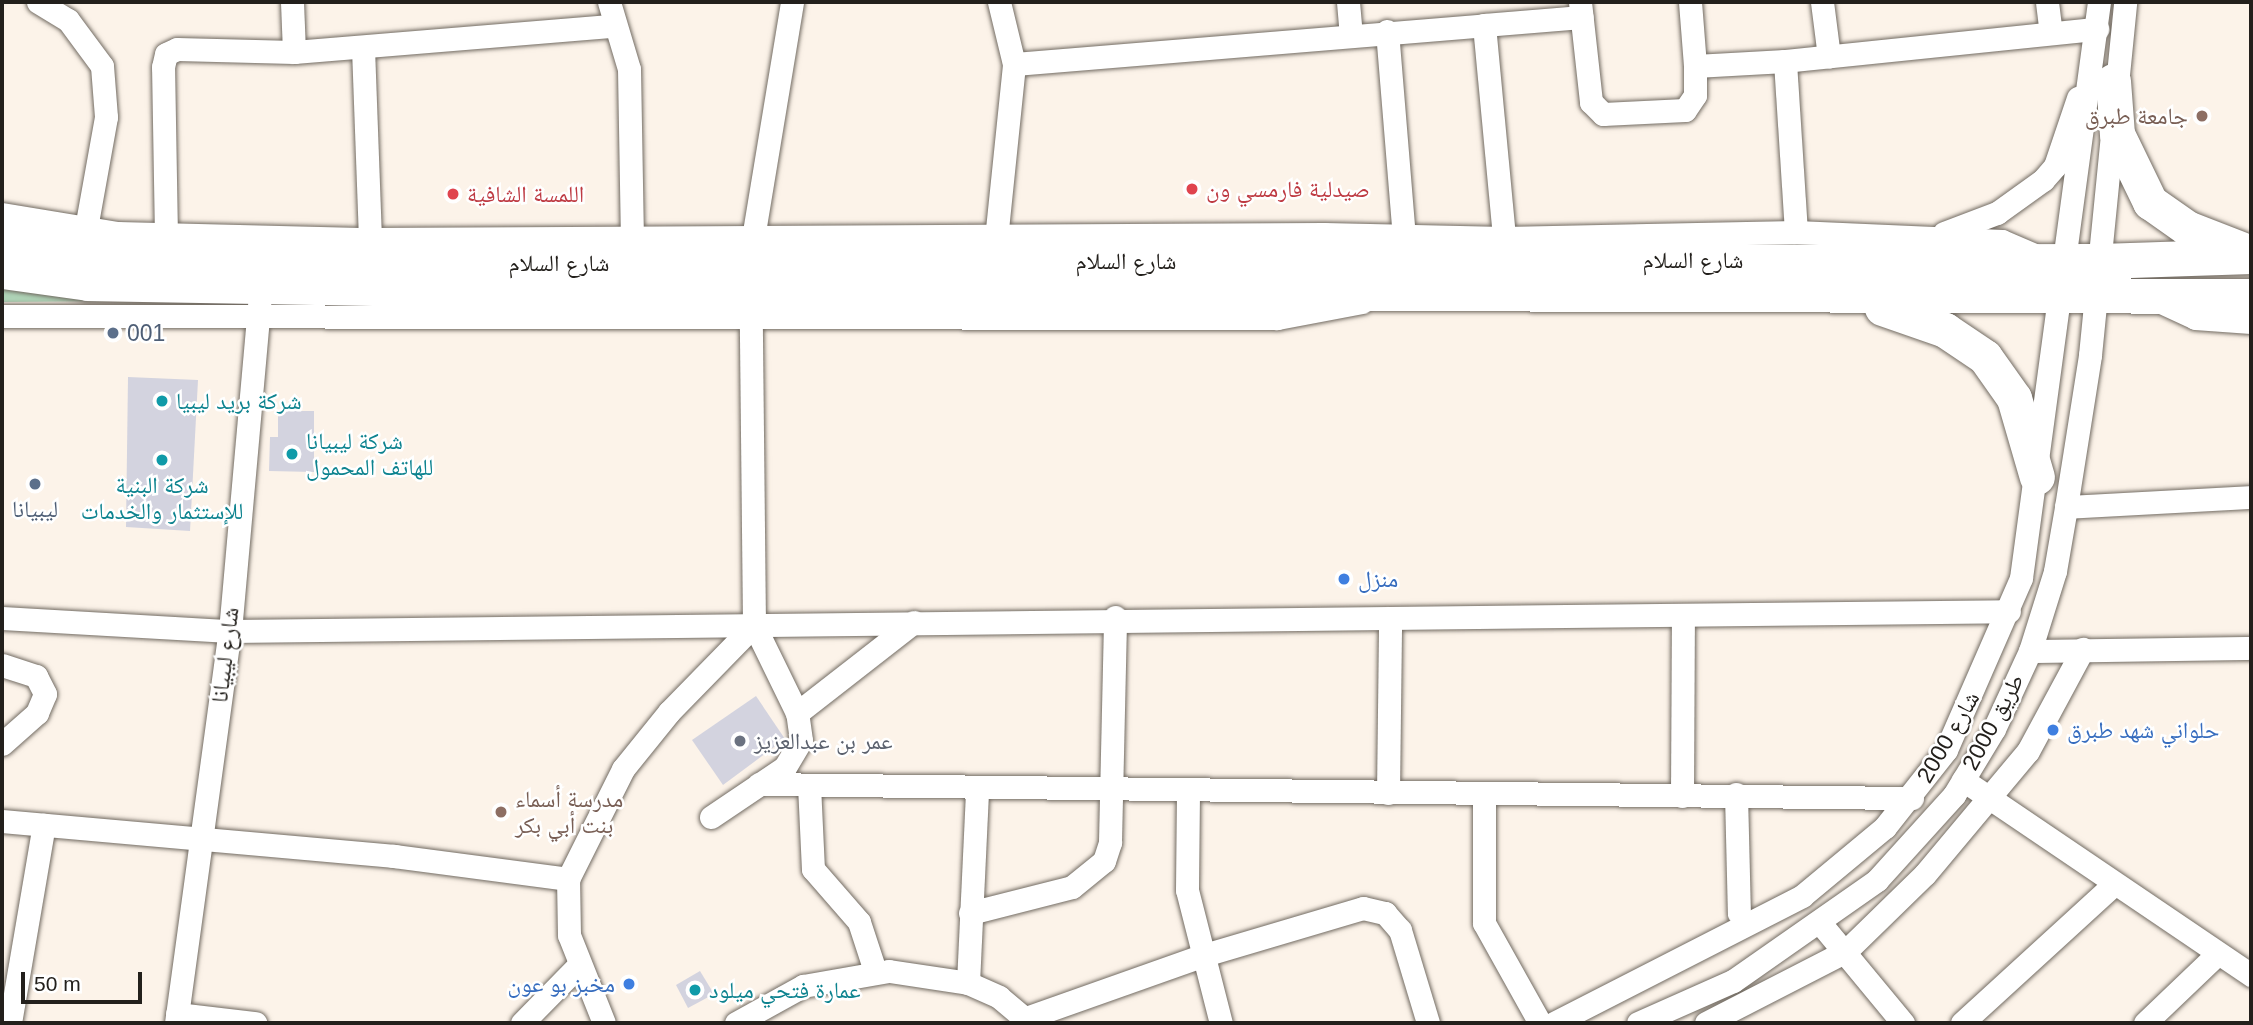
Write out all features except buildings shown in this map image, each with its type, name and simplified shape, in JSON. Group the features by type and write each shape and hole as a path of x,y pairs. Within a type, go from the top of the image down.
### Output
{"highway":[{"path":"2104,68 2117,134 2150,202 2187,228 2251,254"},
{"name":"شارع السلام","path":"2,240 84,252 300,263 2070,260 2251,254"},
{"name":"شارع السلام","path":"2,271 260,301 1391,293 2061,300 2251,296"},
{"path":"1837,298 1882,308 1968,341 2014,398 2037,477"}],"street":[{"path":"38,2 68,20 102,66 106,117 86,228"},
{"path":"292,2 294,52"},
{"path":"609,2 613,26 629,69 632,239"},
{"path":"753,238 792,2"},
{"path":"996,239 1014,64 999,2"},
{"path":"1348,2 1351,35"},
{"path":"1014,64 1484,25 1581,9 1591,102 1604,114 1685,110 1695,95 1690,2"},
{"path":"1822,2 1829,57"},
{"path":"2047,2 2051,33"},
{"path":"2070,260 2104,68 2097,29 2099,2"},
{"path":"2070,260 2104,68 2125,2"},
{"path":"1484,25 1504,238"},
{"path":"166,236 166,54 177,49 294,52 363,48 613,26"},
{"path":"1695,66 1786,61 2097,29"},
{"path":"1387,31 1404,237"},
{"path":"363,48 370,239"},
{"path":"1786,61 1796,232"},
{"path":"1938,236 1997,213 2043,180 2055,166 2104,68"},
{"path":"2,215 86,228 166,236 370,239 1504,238 1796,232 1938,236 2002,241 2070,260"},
{"name":"طريق 2000","path":"1638,1023 1733,981 1821,924 1910,847 1963,780 1994,729 2030,651 2066,507 2096,299 2070,260"},
{"name":"شارع 2000","path":"1554,1023 1802,896 1855,857 1912,798 1946,750 2009,611 2021,578 2061,300 2070,260"},
{"path":"2,316 260,301 751,318 1276,318 1338,310 1391,293"},
{"path":"2153,298 2195,318 2251,322"},
{"name":"شارع ليبيانا","path":"177,1018 230,631 260,301"},
{"path":"711,817 760,784 796,755 802,731 797,713 754,625 751,318"},
{"path":"2066,507 2251,497"},
{"path":"2,618 230,631 754,625 1115,617 1390,618 2009,611"},
{"path":"1682,796 1683,615"},
{"path":"970,913 1090,877 1108,852 1115,617"},
{"path":"1388,793 1390,618"},
{"path":"797,713 914,622"},
{"path":"604,1023 578,967 569,935 568,879 624,769 669,712 754,625"},
{"path":"2030,651 2251,648"},
{"path":"1706,1023 1846,951 1994,797 2028,751 2083,649"},
{"path":"2,665 36,676 45,694 37,713 2,744"},
{"path":"1963,780 1994,797 2112,886 2216,956 2251,975"},
{"path":"760,784 1188,793 1736,794 1912,798"},
{"path":"809,785 813,869 859,922 875,971"},
{"path":"968,983 977,789"},
{"path":"1188,793 1185,871 1200,956 1222,1023"},
{"path":"1484,794 1484,923 1540,1023"},
{"path":"1736,794 1739,913"},
{"path":"2,821 200,838 568,879"},
{"path":"10,1023 11,969 44,825"},
{"path":"1962,1023 2112,886"},
{"path":"736,1023 803,986 875,971 968,983 1028,1021 1200,956 1356,909 1378,910 1400,930 1428,1023"},
{"path":"1821,924 1903,1023"},
{"path":"2145,1023 2216,956"},
{"path":"522,1023 578,967"},
{"path":"177,1018 255,1023"}],"green space":[{"path":"2,281 133,301 2,302"}],"place":[{"name":"جامعة طبرق","path":"2202,116"},
{"name":"صيدلية فارمسي ون","path":"1192,189"},
{"name":"اللمسة الشافية","path":"453,194"},
{"name":"001","path":"113,333"},
{"name":"شركة بريد ليبيا","path":"162,401"},
{"name":"شركة ليبيانا للهاتف المحمول","path":"292,454"},
{"name":"شركة البنية للإستثمار والخدمات","path":"162,460"},
{"name":"ليبيانا","path":"35,484"},
{"name":"منزل","path":"1344,579"},
{"name":"حلواني شهد طبرق","path":"2053,730"},
{"name":"عمر بن عبدالعزيز","path":"740,741"},
{"name":"مدرسة أسماء بنت أبي بكر","path":"501,812"},
{"name":"مخبز بو عون","path":"629,984"},
{"name":"عمارة فتحي ميلود","path":"695,990"}]}
